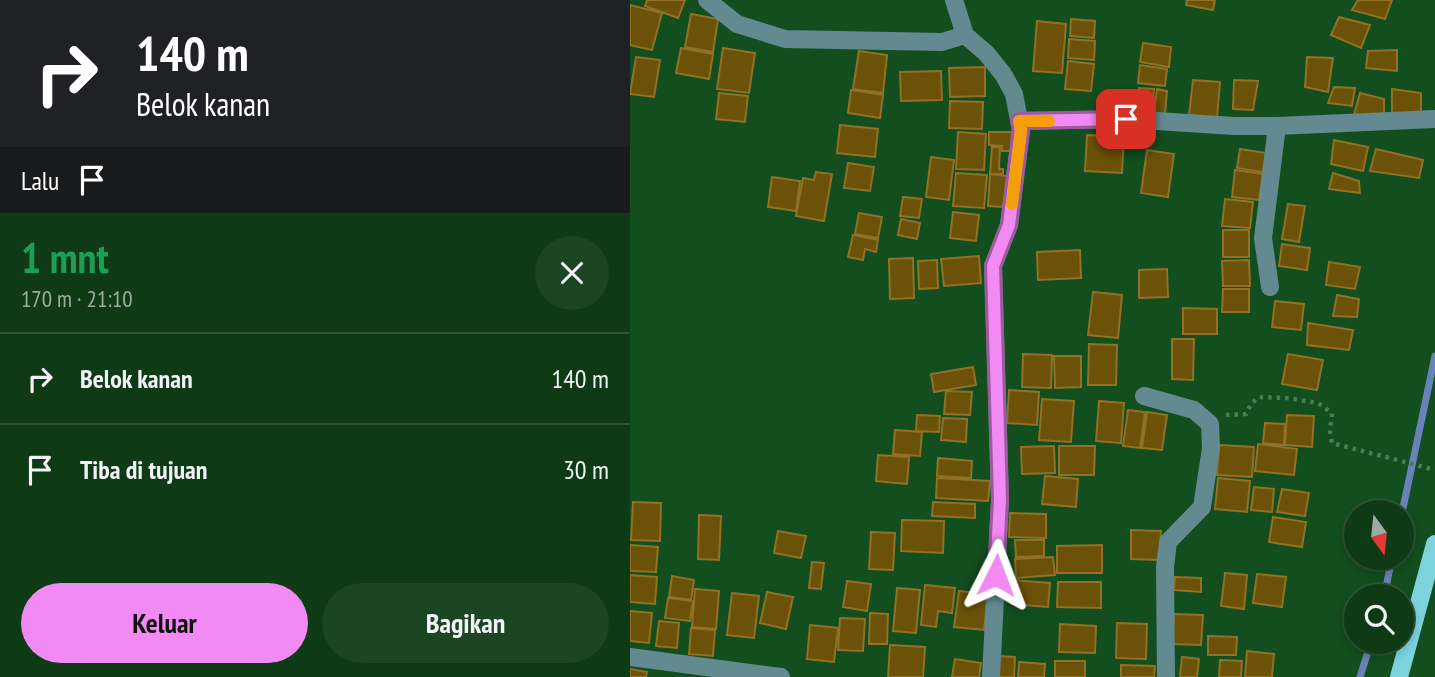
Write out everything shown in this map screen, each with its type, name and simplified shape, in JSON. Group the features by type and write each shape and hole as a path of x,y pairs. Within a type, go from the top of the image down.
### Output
{"main road":[{"path":"1399,677 1435,544"}],"street":[{"path":"707,0 737,24 785,39 902,43 942,41 965,35"},
{"path":"954,0 965,35 986,53 1003,74 1014,94 1021,130 1009,225 993,266 1000,499 991,677"},
{"path":"1019,121 1126,119 1278,126 1435,119"},
{"path":"1270,286 1264,238 1278,126"},
{"path":"1144,396 1194,410 1210,424 1211,448 1202,507 1168,542 1165,567 1166,677"},
{"path":"630,657 781,677"}],"path":[{"path":"1205,419 1228,414 1246,414 1251,404 1259,397 1318,403 1332,413 1332,443 1435,470"}],"building":[{"path":"647,0 685,0 678,18 645,6"},
{"path":"1187,0 1215,0 1213,10 1186,5"},
{"path":"1358,0 1392,0 1385,19 1352,10"},
{"path":"630,5 662,13 652,50 630,45"},
{"path":"691,14 718,19 713,52 685,47"},
{"path":"1339,17 1370,25 1361,48 1331,35"},
{"path":"1071,19 1095,21 1094,38 1070,36"},
{"path":"1037,21 1066,24 1062,73 1033,71"},
{"path":"1069,39 1095,41 1094,60 1068,58"},
{"path":"1143,43 1171,47 1169,67 1140,62"},
{"path":"681,48 713,54 709,79 676,73"},
{"path":"723,48 755,53 749,93 717,89"},
{"path":"1397,50 1397,71 1366,68 1368,51"},
{"path":"859,51 887,55 883,93 853,89"},
{"path":"636,57 660,60 654,97 630,94"},
{"path":"1307,57 1333,58 1328,92 1305,87"},
{"path":"1068,61 1094,64 1091,91 1065,89"},
{"path":"1140,65 1167,69 1165,86 1138,83"},
{"path":"985,67 985,96 950,97 949,68"},
{"path":"941,71 942,100 901,101 900,72"},
{"path":"1193,80 1220,82 1217,118 1189,115"},
{"path":"1234,80 1258,81 1253,110 1233,109"},
{"path":"1334,87 1355,88 1352,106 1328,103"},
{"path":"1139,88 1154,89 1152,114 1137,113"},
{"path":"1157,89 1167,91 1165,115 1154,114"},
{"path":"1392,89 1421,93 1421,116 1392,115"},
{"path":"851,90 883,95 880,118 848,113"},
{"path":"719,93 748,96 745,122 716,119"},
{"path":"1360,93 1384,99 1384,116 1352,122"},
{"path":"950,101 983,102 982,129 949,128"},
{"path":"840,125 878,129 875,157 837,153"},
{"path":"958,132 986,134 984,170 956,169"},
{"path":"989,132 1012,132 1011,151 1002,151 1002,146 989,145"},
{"path":"1087,135 1124,137 1122,173 1085,171"},
{"path":"1334,140 1368,147 1363,171 1331,164"},
{"path":"992,147 1000,147 999,169 1003,169 1003,174 990,174"},
{"path":"1240,149 1266,153 1263,172 1237,168"},
{"path":"1376,149 1423,160 1419,178 1370,171"},
{"path":"1147,150 1174,154 1168,197 1141,193"},
{"path":"931,157 954,160 949,200 926,197"},
{"path":"848,163 874,167 870,191 844,188"},
{"path":"1235,170 1263,174 1259,200 1232,197"},
{"path":"816,172 832,174 824,221 796,216 803,178 814,180"},
{"path":"956,173 987,175 984,208 953,206"},
{"path":"1333,173 1359,181 1360,193 1329,189"},
{"path":"990,174 1007,176 1005,207 988,206"},
{"path":"772,177 800,181 796,211 768,207"},
{"path":"903,197 922,199 919,218 900,216"},
{"path":"1225,199 1253,202 1250,228 1222,226"},
{"path":"1288,204 1305,206 1299,242 1282,239"},
{"path":"953,212 979,215 976,241 950,238"},
{"path":"859,213 882,217 878,238 855,234"},
{"path":"901,219 920,223 917,239 898,235"},
{"path":"1223,230 1249,230 1249,257 1223,257"},
{"path":"853,235 878,240 876,252 865,249 863,260 848,257"},
{"path":"1282,244 1310,248 1307,270 1279,266"},
{"path":"1080,250 1081,278 1038,280 1037,252"},
{"path":"979,256 981,283 944,286 941,259"},
{"path":"913,258 914,298 890,299 889,259"},
{"path":"937,260 938,288 919,289 918,261"},
{"path":"1249,260 1250,286 1223,286 1222,261"},
{"path":"1329,262 1360,267 1355,289 1326,285"},
{"path":"1167,269 1168,297 1139,298 1139,270"},
{"path":"1223,289 1249,289 1249,312 1222,312"},
{"path":"1093,292 1122,295 1118,338 1088,335"},
{"path":"1337,295 1359,299 1357,317 1333,316"},
{"path":"1275,301 1304,304 1301,330 1272,327"},
{"path":"1183,308 1217,309 1217,334 1183,334"},
{"path":"1308,323 1353,330 1349,350 1307,345"},
{"path":"1172,339 1194,339 1193,380 1172,379"},
{"path":"1089,344 1117,345 1116,385 1088,385"},
{"path":"1023,354 1052,355 1051,388 1022,387"},
{"path":"1288,354 1323,360 1317,390 1282,384"},
{"path":"1054,356 1081,356 1081,387 1055,388"},
{"path":"973,367 976,385 934,392 931,374"},
{"path":"1009,390 1039,392 1037,425 1007,423"},
{"path":"946,391 972,392 970,415 944,414"},
{"path":"1042,399 1074,401 1071,442 1039,440"},
{"path":"1099,401 1124,403 1121,443 1096,441"},
{"path":"1128,410 1145,412 1140,448 1123,446"},
{"path":"1147,412 1167,415 1162,450 1142,448"},
{"path":"917,415 940,416 939,432 916,431"},
{"path":"1287,415 1314,416 1312,447 1285,445"},
{"path":"943,418 967,419 966,442 941,440"},
{"path":"1265,423 1285,424 1284,445 1263,443"},
{"path":"895,430 922,432 920,456 893,454"},
{"path":"1258,444 1297,449 1294,475 1255,471"},
{"path":"1219,445 1254,447 1252,477 1217,475"},
{"path":"1054,446 1055,473 1022,474 1021,447"},
{"path":"1059,446 1095,446 1094,475 1059,475"},
{"path":"878,455 909,457 907,484 876,481"},
{"path":"938,458 972,461 971,478 937,476"},
{"path":"1045,476 1078,479 1076,507 1042,504"},
{"path":"937,478 990,481 988,501 936,498"},
{"path":"1218,478 1250,481 1247,512 1215,509"},
{"path":"1254,487 1274,489 1272,512 1251,510"},
{"path":"1282,489 1309,493 1305,516 1277,512"},
{"path":"633,502 661,503 660,541 631,540"},
{"path":"933,502 975,504 975,518 932,516"},
{"path":"1010,513 1046,514 1046,538 1009,537"},
{"path":"699,515 721,516 719,560 698,559"},
{"path":"1273,517 1306,522 1302,547 1269,542"},
{"path":"902,520 944,521 943,553 901,551"},
{"path":"1131,530 1161,531 1159,560 1131,559"},
{"path":"778,531 806,536 801,558 774,553"},
{"path":"871,532 895,533 893,570 869,569"},
{"path":"1015,540 1044,540 1044,556 1016,557"},
{"path":"630,545 658,547 656,572 630,571"},
{"path":"1102,545 1102,573 1057,573 1057,546"},
{"path":"1053,557 1055,575 1016,578 1015,559"},
{"path":"812,562 824,563 821,589 809,588"},
{"path":"1225,573 1247,575 1244,609 1221,606"},
{"path":"1257,574 1286,577 1282,607 1253,603"},
{"path":"630,575 657,577 655,604 630,602"},
{"path":"672,576 694,580 691,600 669,597"},
{"path":"1175,577 1201,578 1201,592 1174,590"},
{"path":"1013,580 1050,583 1048,607 1011,604"},
{"path":"847,581 871,584 867,611 843,607"},
{"path":"1058,582 1101,582 1101,608 1057,607"},
{"path":"925,585 955,588 952,613 938,611 936,627 921,625"},
{"path":"897,588 920,590 916,633 893,631"},
{"path":"695,589 719,591 716,629 692,627"},
{"path":"959,591 988,594 984,630 954,627"},
{"path":"767,592 793,597 786,629 760,623"},
{"path":"732,593 759,596 754,638 727,635"},
{"path":"668,598 693,601 690,621 665,618"},
{"path":"630,611 652,613 649,643 630,641"},
{"path":"870,613 888,614 887,644 869,644"},
{"path":"1174,614 1203,615 1201,645 1172,644"},
{"path":"840,618 865,619 863,651 838,650"},
{"path":"659,621 679,623 677,648 656,646"},
{"path":"1117,623 1147,624 1146,659 1116,658"},
{"path":"1060,624 1096,626 1095,653 1059,652"},
{"path":"810,625 838,628 834,662 807,659"},
{"path":"691,628 715,630 713,656 689,654"},
{"path":"1208,636 1237,637 1236,655 1208,655"},
{"path":"890,645 925,647 923,677 888,677"},
{"path":"1247,651 1274,654 1272,677 1245,677"},
{"path":"999,656 1015,657 1014,677 997,677"},
{"path":"1182,657 1199,659 1197,677 1180,677"},
{"path":"955,659 981,663 979,677 952,677"},
{"path":"1220,660 1242,661 1241,677 1219,677"},
{"path":"1055,661 1085,661 1085,677 1055,677"},
{"path":"1019,662 1045,664 1044,677 1018,677"},
{"path":"1121,665 1155,666 1154,677 1121,677"},
{"path":"630,669 647,672 646,677 630,677"}],"waterway":[{"path":"1405,500 1435,356"},
{"path":"1387,584 1390,570"},
{"path":"1360,677 1367,654"}],"slow traffic":[{"path":"1012,204 1021,130 1019,121 1049,121"}],"route":[{"path":"996,575 1000,499 993,266 1009,225 1021,130 1019,121 1126,119"}]}
